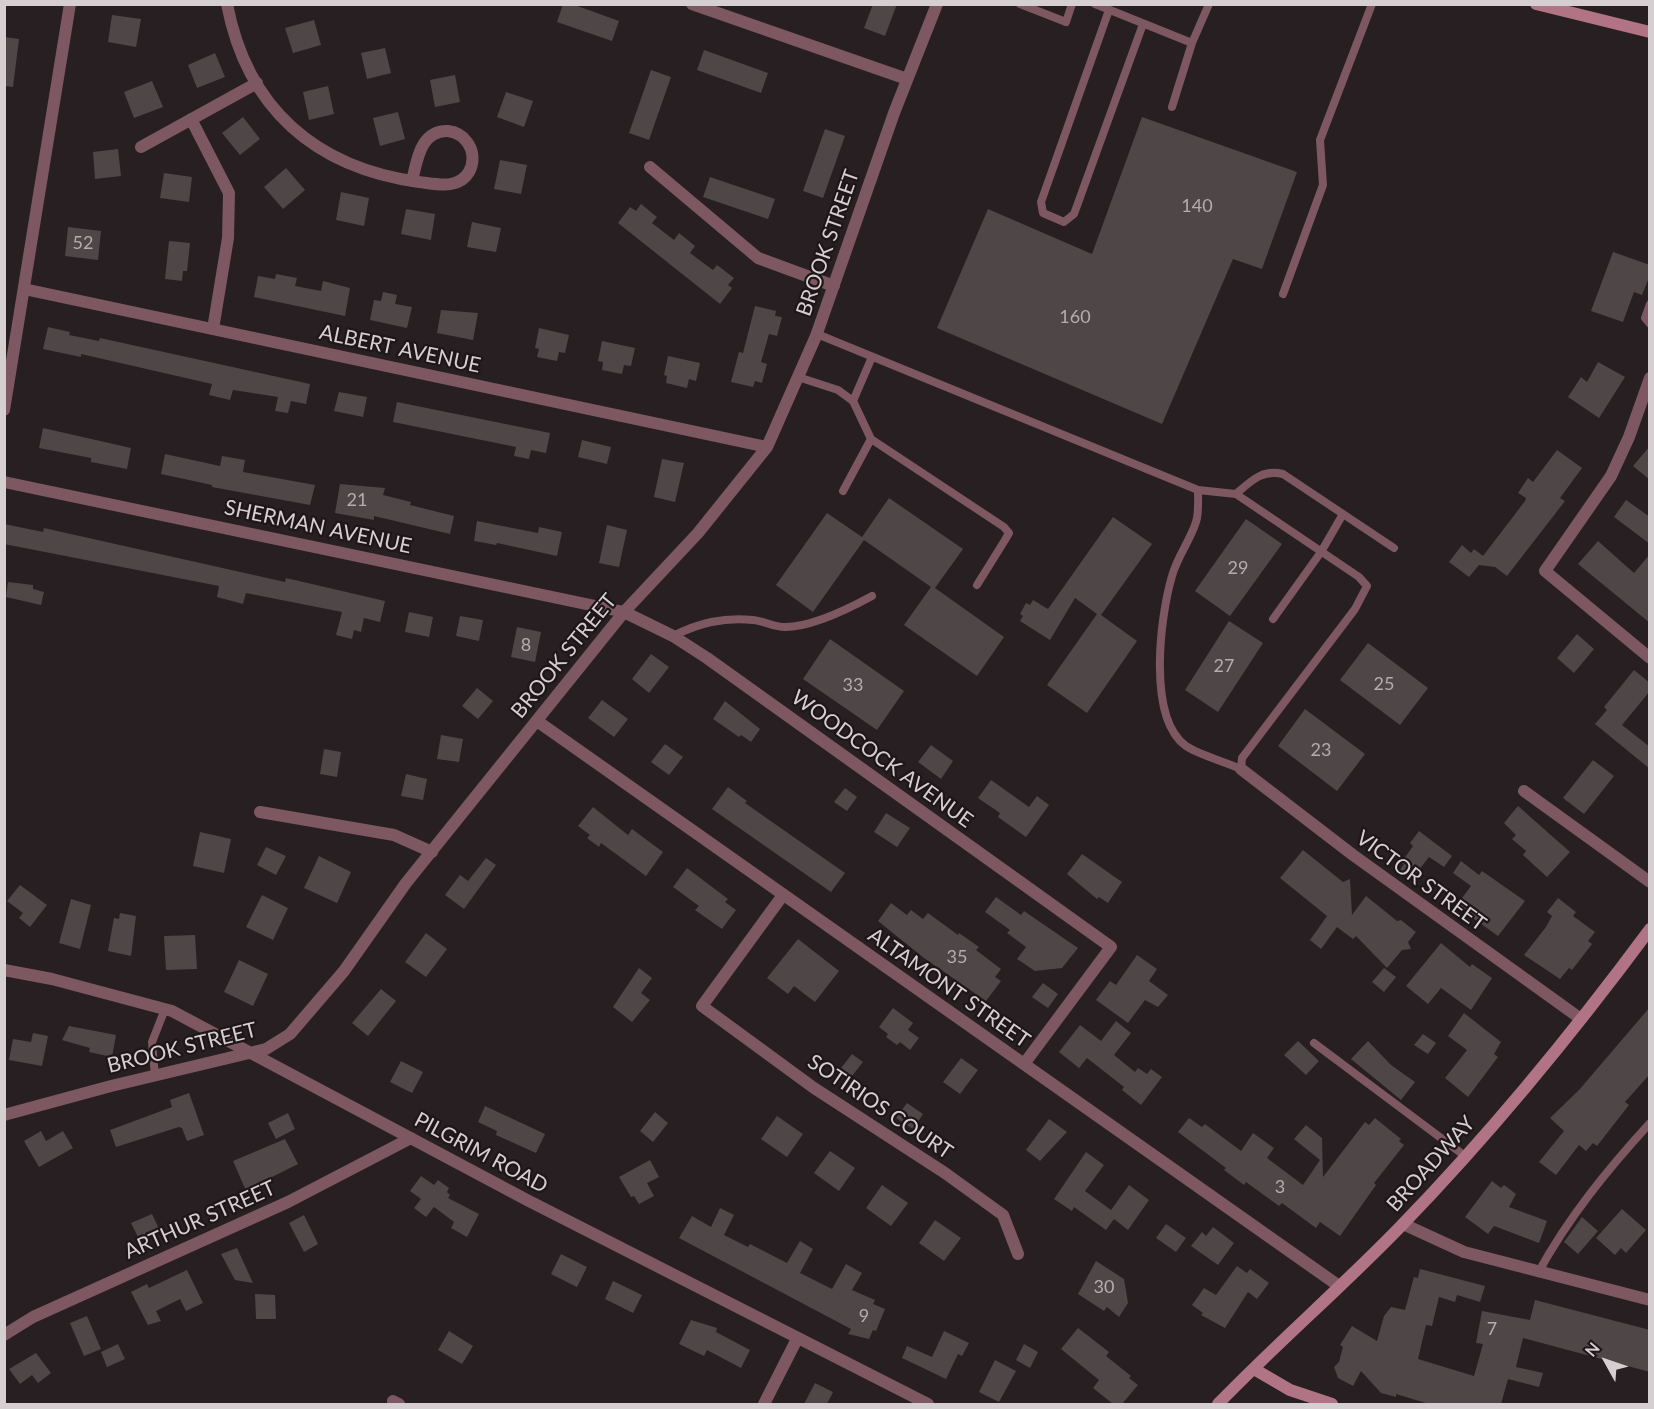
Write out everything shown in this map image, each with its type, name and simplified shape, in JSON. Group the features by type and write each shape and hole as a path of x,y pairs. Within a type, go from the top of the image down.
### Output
{"main road":[{"path":"1536,4 1650,32"},
{"name":"BROADWAY","path":"1218,1404 1403,1224 1465,1156 1581,1019 1650,929"},
{"path":"1254,1369 1290,1390 1332,1404"}],"street":[{"path":"4,410 70,4"},
{"path":"227,4 238,46 256,83 287,125 315,147 348,164 412,181 444,185 461,181 467,175 473,159 468,142 454,132 438,132 431,136 420,148 412,181"},
{"path":"692,4 907,79"},
{"name":"BROOK STREET","path":"4,1115 266,1049 290,1034 344,971 406,883 624,612 699,533 767,447 817,334 907,79 937,4"},
{"path":"141,147 256,83"},
{"path":"191,119 229,193 228,237 213,329"},
{"path":"650,167 758,258 834,285"},
{"name":"ALBERT AVENUE","path":"24,288 767,447"},
{"path":"1650,378 1646,404 1611,477 1545,571 1650,658"},
{"name":"SHERMAN AVENUE","path":"4,482 624,612"},
{"name":"WOODCOCK AVENUE","path":"624,612 673,636 1111,947 1024,1064"},
{"name":"ALTAMONT STREET","path":"537,721 1339,1286"},
{"name":"VICTOR STREET","path":"1241,769 1362,862 1581,1019"},
{"path":"1524,791 1650,882"},
{"path":"260,812 394,835 432,852"},
{"name":"SOTIRIOS COURT","path":"783,895 702,1005 814,1088 945,1173 1003,1215 1018,1254"},
{"name":"PILGRIM ROAD","path":"4,970 52,979 165,1010 253,1053 797,1339 928,1404"},
{"name":"ARTHUR STREET","path":"4,1335 44,1312 288,1202 411,1138"},
{"path":"1403,1224 1464,1252 1538,1273 1648,1297"},
{"path":"764,1404 797,1339"}],"lane":[{"path":"1020,4 1066,22 1072,4"},
{"path":"1095,4 1192,43"},
{"path":"1172,107 1192,43 1209,4"},
{"path":"1283,294 1323,185 1320,140 1372,4"},
{"path":"1109,10 1041,202 1043,213 1064,222 1074,214 1143,24"},
{"path":"1650,304 1645,318 1650,324"},
{"path":"817,334 1198,490 1236,494 1359,577 1367,586 1355,609 1242,758 1241,769 1187,747 1173,733 1163,711 1161,667 1165,606 1172,574 1197,520 1198,490"},
{"path":"853,401 872,357"},
{"path":"798,377 838,390 853,401 871,439 1004,527 1009,533 977,585"},
{"path":"843,491 871,439"},
{"path":"1236,494 1254,478 1270,471 1283,474 1394,548"},
{"path":"1273,619 1321,552 1343,514"},
{"path":"673,636 697,624 718,620 754,620 786,627 801,624 845,610 872,596"},
{"path":"154,1076 152,1042 165,1010"},
{"path":"1314,1043 1465,1156"},
{"path":"1538,1273 1557,1239 1588,1195 1650,1123"}],"building":[{"path":"563,4 572,4 619,21 612,41 557,22"},
{"path":"873,4 897,4 885,36 864,28"},
{"path":"112,15 141,19 136,47 108,42"},
{"path":"314,20 321,45 293,53 285,28"},
{"path":"4,37 19,39 13,87 4,86"},
{"path":"385,48 391,73 367,79 361,53"},
{"path":"704,50 768,73 761,93 697,70"},
{"path":"215,53 225,77 197,88 188,65"},
{"path":"651,70 671,77 649,140 629,133"},
{"path":"455,75 460,102 435,107 430,80"},
{"path":"152,81 163,107 134,118 124,92"},
{"path":"328,86 334,114 309,120 303,92"},
{"path":"506,92 533,101 524,127 497,117"},
{"path":"398,112 405,139 380,146 373,118"},
{"path":"243,117 260,139 240,155 222,133"},
{"path":"1142,117 1297,172 1262,269 1233,259 1162,424 937,328 988,209 1092,254"},
{"path":"825,129 845,136 823,198 803,191"},
{"path":"118,149 121,176 95,179 93,152"},
{"path":"500,160 527,165 521,194 494,189"},
{"path":"286,168 305,190 283,209 264,187"},
{"path":"164,173 192,177 189,202 160,198"},
{"path":"710,177 775,199 768,219 703,197"},
{"path":"341,192 369,198 364,226 336,220"},
{"path":"641,204 657,217 652,223 674,240 679,233 695,246 690,253 713,270 717,265 734,278 728,285 732,288 720,304 618,223 630,207 636,211"},
{"path":"406,209 435,214 431,240 401,234"},
{"path":"472,222 501,228 496,252 467,247"},
{"path":"68,227 101,231 98,260 65,256"},
{"path":"169,241 190,243 187,271 183,271 182,281 165,279"},
{"path":"1613,252 1650,265 1650,275 1642,295 1634,292 1623,322 1591,311"},
{"path":"276,274 297,278 295,286 321,291 323,281 350,288 345,316 254,297 258,276 275,279"},
{"path":"383,292 397,295 395,304 412,307 407,328 370,320 374,300 381,301"},
{"path":"755,306 776,311 775,316 782,317 777,336 769,334 761,362 767,364 762,383 755,381 753,387 731,382 739,352 743,353"},
{"path":"441,310 478,313 473,340 437,333"},
{"path":"48,327 70,332 69,335 99,341 100,338 310,384 306,404 291,401 288,413 275,411 278,397 233,390 230,400 209,395 212,384 81,354 81,357 43,349"},
{"path":"539,328 569,335 565,353 559,352 557,361 537,357 539,349 535,348"},
{"path":"602,341 635,348 631,366 624,365 622,374 602,370 603,362 598,361"},
{"path":"668,356 700,363 696,381 689,379 687,388 666,383 667,376 664,375"},
{"path":"1598,362 1625,377 1599,418 1568,397 1581,377 1587,382"},
{"path":"339,392 367,397 363,417 334,411"},
{"path":"397,402 550,433 546,453 531,450 529,459 514,456 516,447 393,422"},
{"path":"43,428 131,448 127,469 91,462 91,458 39,448"},
{"path":"582,440 611,447 607,464 578,457"},
{"path":"1650,446 1650,480 1633,466"},
{"path":"1557,450 1582,468 1560,498 1565,501 1507,576 1495,567 1479,565 1469,577 1449,562 1462,545 1471,553 1474,549 1483,556 1525,501 1526,498 1518,493 1528,478 1533,482"},
{"path":"165,454 220,466 222,456 245,460 243,472 315,485 310,505 212,487 212,485 161,474"},
{"path":"662,459 684,463 675,502 654,497"},
{"path":"340,484 385,488 383,495 411,502 410,505 454,516 450,534 374,516 374,520 335,513"},
{"path":"889,498 963,549 935,588 1004,637 977,676 904,625 931,587 864,540 813,612 776,585 827,513 862,537"},
{"path":"1626,500 1650,517 1650,544 1614,517"},
{"path":"1113,517 1152,544 1101,615 1137,641 1087,713 1047,685 1097,614 1075,598 1050,640 1020,621 1023,616 1020,614 1026,603 1030,605 1033,600 1048,609"},
{"path":"1246,519 1282,544 1230,616 1195,591"},
{"path":"477,521 538,533 539,527 562,532 557,556 497,543 496,545 474,541"},
{"path":"4,524 43,532 44,528 285,582 286,578 385,601 380,622 364,618 361,632 354,630 352,639 336,635 342,612 246,593 243,604 217,597 219,586 4,544"},
{"path":"607,525 627,530 619,567 599,563"},
{"path":"1598,541 1634,573 1650,554 1650,623 1578,564"},
{"path":"8,582 33,585 33,589 44,592 41,605 6,597"},
{"path":"409,612 433,617 429,637 405,632"},
{"path":"460,616 483,620 479,641 456,636"},
{"path":"1229,621 1263,643 1218,712 1185,690"},
{"path":"517,627 541,632 535,662 511,657"},
{"path":"1577,634 1594,649 1574,673 1557,658"},
{"path":"830,639 904,691 877,730 803,679"},
{"path":"1368,643 1428,688 1400,725 1340,680"},
{"path":"651,654 669,667 649,693 632,679"},
{"path":"1634,670 1650,683 1650,691 1622,725 1650,747 1650,769 1595,724 1607,710 1604,707"},
{"path":"477,688 493,701 478,719 462,706"},
{"path":"602,700 628,719 614,737 588,718"},
{"path":"725,701 760,729 751,742 741,735 739,737 713,719"},
{"path":"1305,709 1365,754 1337,791 1278,746"},
{"path":"441,735 463,739 459,762 437,759"},
{"path":"665,744 683,757 669,775 651,762"},
{"path":"931,745 953,761 941,779 918,762"},
{"path":"324,749 341,752 337,777 320,774"},
{"path":"1593,760 1614,776 1584,814 1563,798"},
{"path":"406,774 427,779 423,800 401,796"},
{"path":"991,780 1029,807 1037,796 1049,805 1026,837 998,817 1000,813 978,798"},
{"path":"728,787 747,801 745,803 845,873 831,892 712,809"},
{"path":"845,788 857,797 847,811 834,802"},
{"path":"1518,806 1570,852 1547,877 1523,855 1526,851 1512,839 1516,835 1504,823"},
{"path":"593,807 628,835 632,829 663,852 646,876 601,843 599,847 587,838 590,835 578,826"},
{"path":"886,813 910,828 897,847 874,832"},
{"path":"1419,831 1452,856 1444,867 1429,857 1412,879 1400,870 1404,864 1401,863 1413,846 1410,843"},
{"path":"200,832 231,839 224,873 193,866"},
{"path":"266,847 286,856 276,875 257,865"},
{"path":"1303,850 1343,882 1350,879 1352,915 1366,896 1397,921 1401,920 1416,932 1408,942 1411,949 1402,950 1387,968 1356,936 1353,939 1337,927 1321,949 1310,940 1327,916 1280,878"},
{"path":"1082,854 1122,882 1108,903 1099,897 1097,899 1067,874"},
{"path":"319,856 351,872 337,903 304,888"},
{"path":"486,858 496,865 464,909 445,895 460,875 468,881"},
{"path":"1461,861 1479,875 1482,871 1525,901 1498,936 1456,906 1471,886 1453,873"},
{"path":"687,868 728,899 725,902 736,910 722,929 695,910 699,906 673,887"},
{"path":"20,885 47,905 30,927 19,918 23,913 7,901"},
{"path":"262,895 288,908 273,940 246,927"},
{"path":"996,897 1021,915 1024,911 1078,948 1062,968 1035,971 1017,959 1026,947 1007,933 1010,930 985,912"},
{"path":"1558,898 1576,912 1573,916 1595,932 1588,941 1592,944 1572,970 1569,968 1560,979 1524,955 1546,927 1552,916 1547,912"},
{"path":"71,899 91,905 80,949 59,943"},
{"path":"891,903 907,915 911,910 923,919 928,913 979,947 976,950 1001,969 995,977 1001,981 986,1001 924,958 878,921"},
{"path":"120,913 136,916 131,956 108,951 114,918 119,919"},
{"path":"426,933 447,949 426,977 405,962"},
{"path":"195,935 197,969 166,970 164,936"},
{"path":"798,939 839,971 815,1002 794,986 788,994 767,978"},
{"path":"1441,943 1470,967 1472,964 1492,978 1471,1010 1441,988 1428,1004 1406,986"},
{"path":"1137,955 1157,969 1149,981 1168,995 1158,1007 1145,1000 1128,1023 1096,1000 1110,981 1116,985"},
{"path":"239,960 268,974 253,1006 224,992"},
{"path":"639,968 652,978 641,993 650,1000 632,1022 613,1007"},
{"path":"1384,968 1396,977 1384,992 1372,982"},
{"path":"1043,983 1058,994 1048,1008 1032,997"},
{"path":"381,989 396,1001 368,1036 352,1023"},
{"path":"1650,1007 1650,1074 1625,1102 1629,1105 1597,1146 1593,1143 1586,1151 1579,1145 1556,1175 1539,1162 1564,1131 1550,1118 1579,1090"},
{"path":"893,1008 913,1023 908,1030 919,1038 910,1050 900,1042 897,1045 886,1037 888,1034 879,1027"},
{"path":"1464,1013 1501,1042 1494,1054 1498,1057 1468,1097 1445,1078 1467,1050 1448,1036"},
{"path":"1116,1021 1131,1033 1114,1055 1135,1072 1138,1068 1147,1074 1151,1069 1162,1077 1141,1105 1122,1090 1124,1087 1087,1058 1079,1068 1059,1052 1080,1025 1101,1041"},
{"path":"69,1026 116,1035 112,1057 89,1052 90,1048 62,1040"},
{"path":"33,1033 48,1036 42,1066 9,1060 13,1039 31,1042"},
{"path":"1423,1034 1436,1043 1428,1054 1414,1045"},
{"path":"1298,1041 1319,1061 1306,1075 1284,1055"},
{"path":"1368,1041 1391,1065 1415,1082 1401,1100 1351,1059"},
{"path":"852,1054 863,1062 852,1076 841,1068"},
{"path":"961,1058 978,1070 960,1094 943,1082"},
{"path":"401,1061 423,1072 412,1093 390,1082"},
{"path":"189,1093 204,1135 187,1141 182,1128 179,1127 116,1147 110,1130 172,1107 170,1100"},
{"path":"907,1103 923,1114 913,1129 896,1118"},
{"path":"485,1106 545,1134 536,1153 496,1135 497,1131 478,1122"},
{"path":"655,1112 668,1123 653,1142 640,1131"},
{"path":"288,1113 295,1129 276,1139 268,1123"},
{"path":"777,1116 803,1134 787,1157 761,1139"},
{"path":"1189,1118 1202,1127 1205,1124 1241,1151 1253,1133 1274,1148 1267,1158 1303,1185 1320,1160 1294,1139 1306,1125 1322,1138 1323,1177 1365,1122 1369,1125 1375,1118 1401,1139 1399,1141 1404,1145 1374,1183 1376,1185 1340,1236 1320,1222 1316,1228 1282,1203 1279,1206 1246,1182 1244,1185 1224,1170 1226,1168 1178,1132"},
{"path":"1049,1119 1067,1132 1040,1161 1026,1150"},
{"path":"41,1131 46,1141 63,1131 73,1148 39,1167 24,1141"},
{"path":"285,1139 298,1164 262,1182 264,1185 247,1193 233,1161"},
{"path":"830,1151 855,1168 839,1191 814,1173"},
{"path":"1086,1152 1104,1165 1085,1191 1111,1210 1129,1185 1149,1200 1128,1230 1114,1219 1106,1230 1074,1207 1072,1211 1054,1199"},
{"path":"650,1160 659,1177 647,1183 654,1196 639,1204 634,1196 631,1197 619,1177"},
{"path":"421,1176 434,1185 438,1180 449,1188 448,1198 479,1214 467,1237 451,1228 454,1222 434,1207 426,1217 414,1208 421,1199 410,1191"},
{"path":"1492,1181 1501,1188 1504,1185 1516,1194 1509,1207 1547,1221 1539,1243 1494,1226 1488,1234 1465,1217"},
{"path":"882,1185 908,1203 891,1226 866,1208"},
{"path":"720,1208 734,1215 724,1235 748,1247 750,1244 787,1263 800,1241 813,1249 800,1273 832,1289 846,1264 862,1273 852,1290 875,1300 873,1304 885,1309 876,1331 873,1330 869,1339 848,1334 851,1329 679,1238 692,1216 711,1227"},
{"path":"1622,1209 1646,1230 1626,1253 1621,1248 1615,1255 1596,1238"},
{"path":"152,1214 160,1231 140,1241 131,1223"},
{"path":"304,1215 318,1244 304,1252 289,1223"},
{"path":"1582,1217 1598,1231 1578,1254 1564,1242"},
{"path":"935,1220 961,1238 944,1261 919,1243"},
{"path":"1166,1224 1186,1238 1176,1252 1156,1238"},
{"path":"1213,1227 1234,1243 1218,1265 1191,1246 1202,1232 1206,1236"},
{"path":"237,1248 253,1283 235,1280 221,1254"},
{"path":"561,1254 587,1267 577,1287 551,1274"},
{"path":"1096,1261 1124,1279 1128,1303 1119,1317 1107,1307 1104,1311 1078,1294"},
{"path":"1237,1266 1247,1273 1250,1269 1269,1283 1257,1299 1248,1292 1225,1328 1201,1315 1203,1313 1192,1305 1204,1288 1216,1295"},
{"path":"1420,1269 1485,1286 1480,1302 1457,1295 1455,1302 1439,1297 1432,1326 1426,1325 1418,1359 1474,1376 1483,1344 1476,1343 1482,1311 1530,1320 1535,1300 1650,1330 1650,1372 1523,1338 1516,1367 1543,1373 1539,1387 1508,1379 1501,1404 1429,1404 1396,1394 1396,1397 1381,1393 1361,1371 1353,1386 1338,1378 1334,1367 1339,1362 1343,1347 1340,1345 1352,1326 1377,1341 1384,1316 1391,1307 1405,1310 1414,1277 1418,1278"},
{"path":"187,1270 203,1303 186,1311 180,1299 156,1311 161,1321 148,1325 131,1292 147,1284 149,1288"},
{"path":"613,1281 642,1295 633,1313 605,1299"},
{"path":"255,1294 275,1295 276,1319 256,1319"},
{"path":"87,1316 101,1349 84,1356 70,1323"},
{"path":"691,1320 717,1328 716,1332 750,1350 741,1368 707,1350 704,1356 679,1344"},
{"path":"1078,1328 1109,1352 1106,1356 1131,1376 1129,1378 1138,1385 1122,1404 1113,1404 1093,1388 1099,1380 1061,1349"},
{"path":"449,1331 473,1346 462,1364 438,1350"},
{"path":"944,1331 969,1343 962,1356 958,1354 946,1379 902,1358 907,1346 932,1357"},
{"path":"118,1344 125,1359 107,1367 101,1352"},
{"path":"1024,1344 1038,1352 1030,1368 1016,1360"},
{"path":"36,1353 51,1373 38,1383 32,1375 20,1384 9,1369"},
{"path":"995,1360 1016,1371 999,1402 979,1392"},
{"path":"815,1383 833,1392 827,1404 804,1404"}]}
